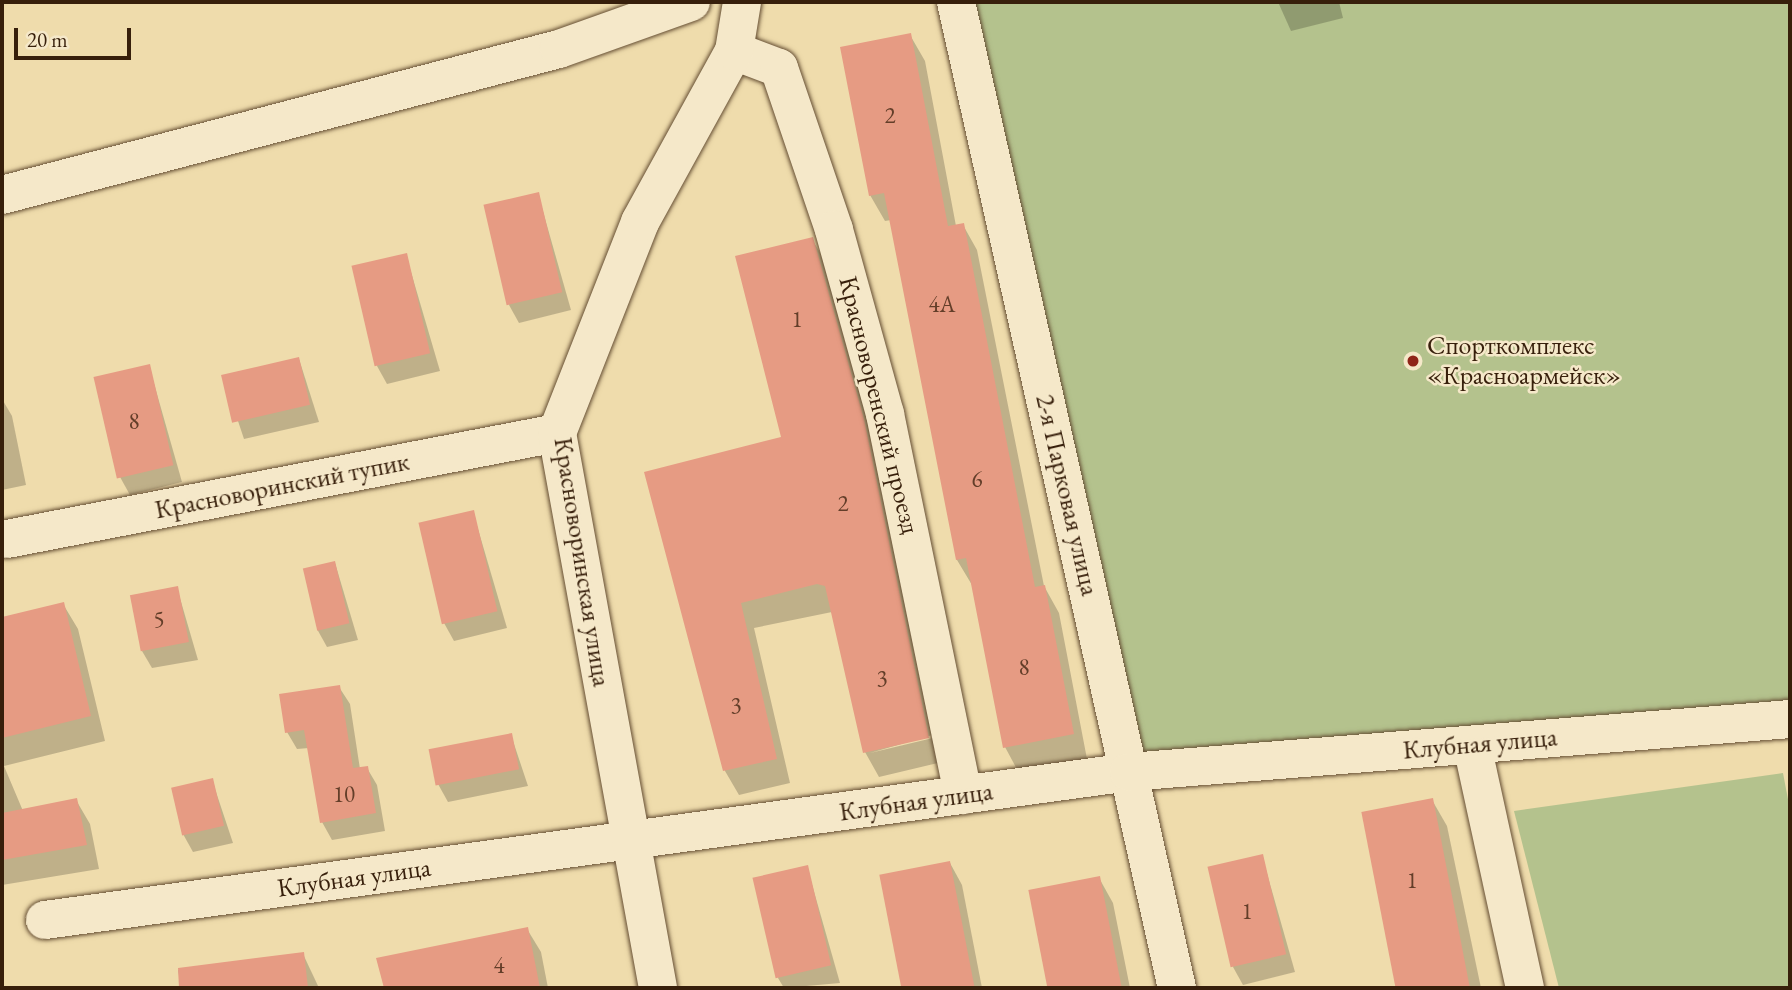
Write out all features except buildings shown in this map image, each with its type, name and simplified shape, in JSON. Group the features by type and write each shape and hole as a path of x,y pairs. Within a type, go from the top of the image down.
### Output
{"street":[{"path":"2,195 559,49 691,2"},
{"name":"Красноворинская улица","path":"658,988 628,842 557,433 640,222 734,51 742,2"},
{"name":"2-я Парковая улица","path":"956,2 1177,988"},
{"name":"Красноворенский проезд","path":"734,51 779,68 834,230 885,414 964,795"},
{"name":"Красноворинский тупик","path":"7,539 557,433"},
{"name":"Клубная улица","path":"45,920 1129,772 1790,719"},
{"path":"1472,745 1525,988"}],"green space":[{"name":"Спорткомплекс «Красноармейск»","path":"956,2 1790,2 1790,719 1129,772"},
{"path":"1783,773 1790,810 1790,988 1559,988 1514,811"}],"place":[{"name":"Спорткомплекс «Красноармейск»","path":"1413,361"}]}
